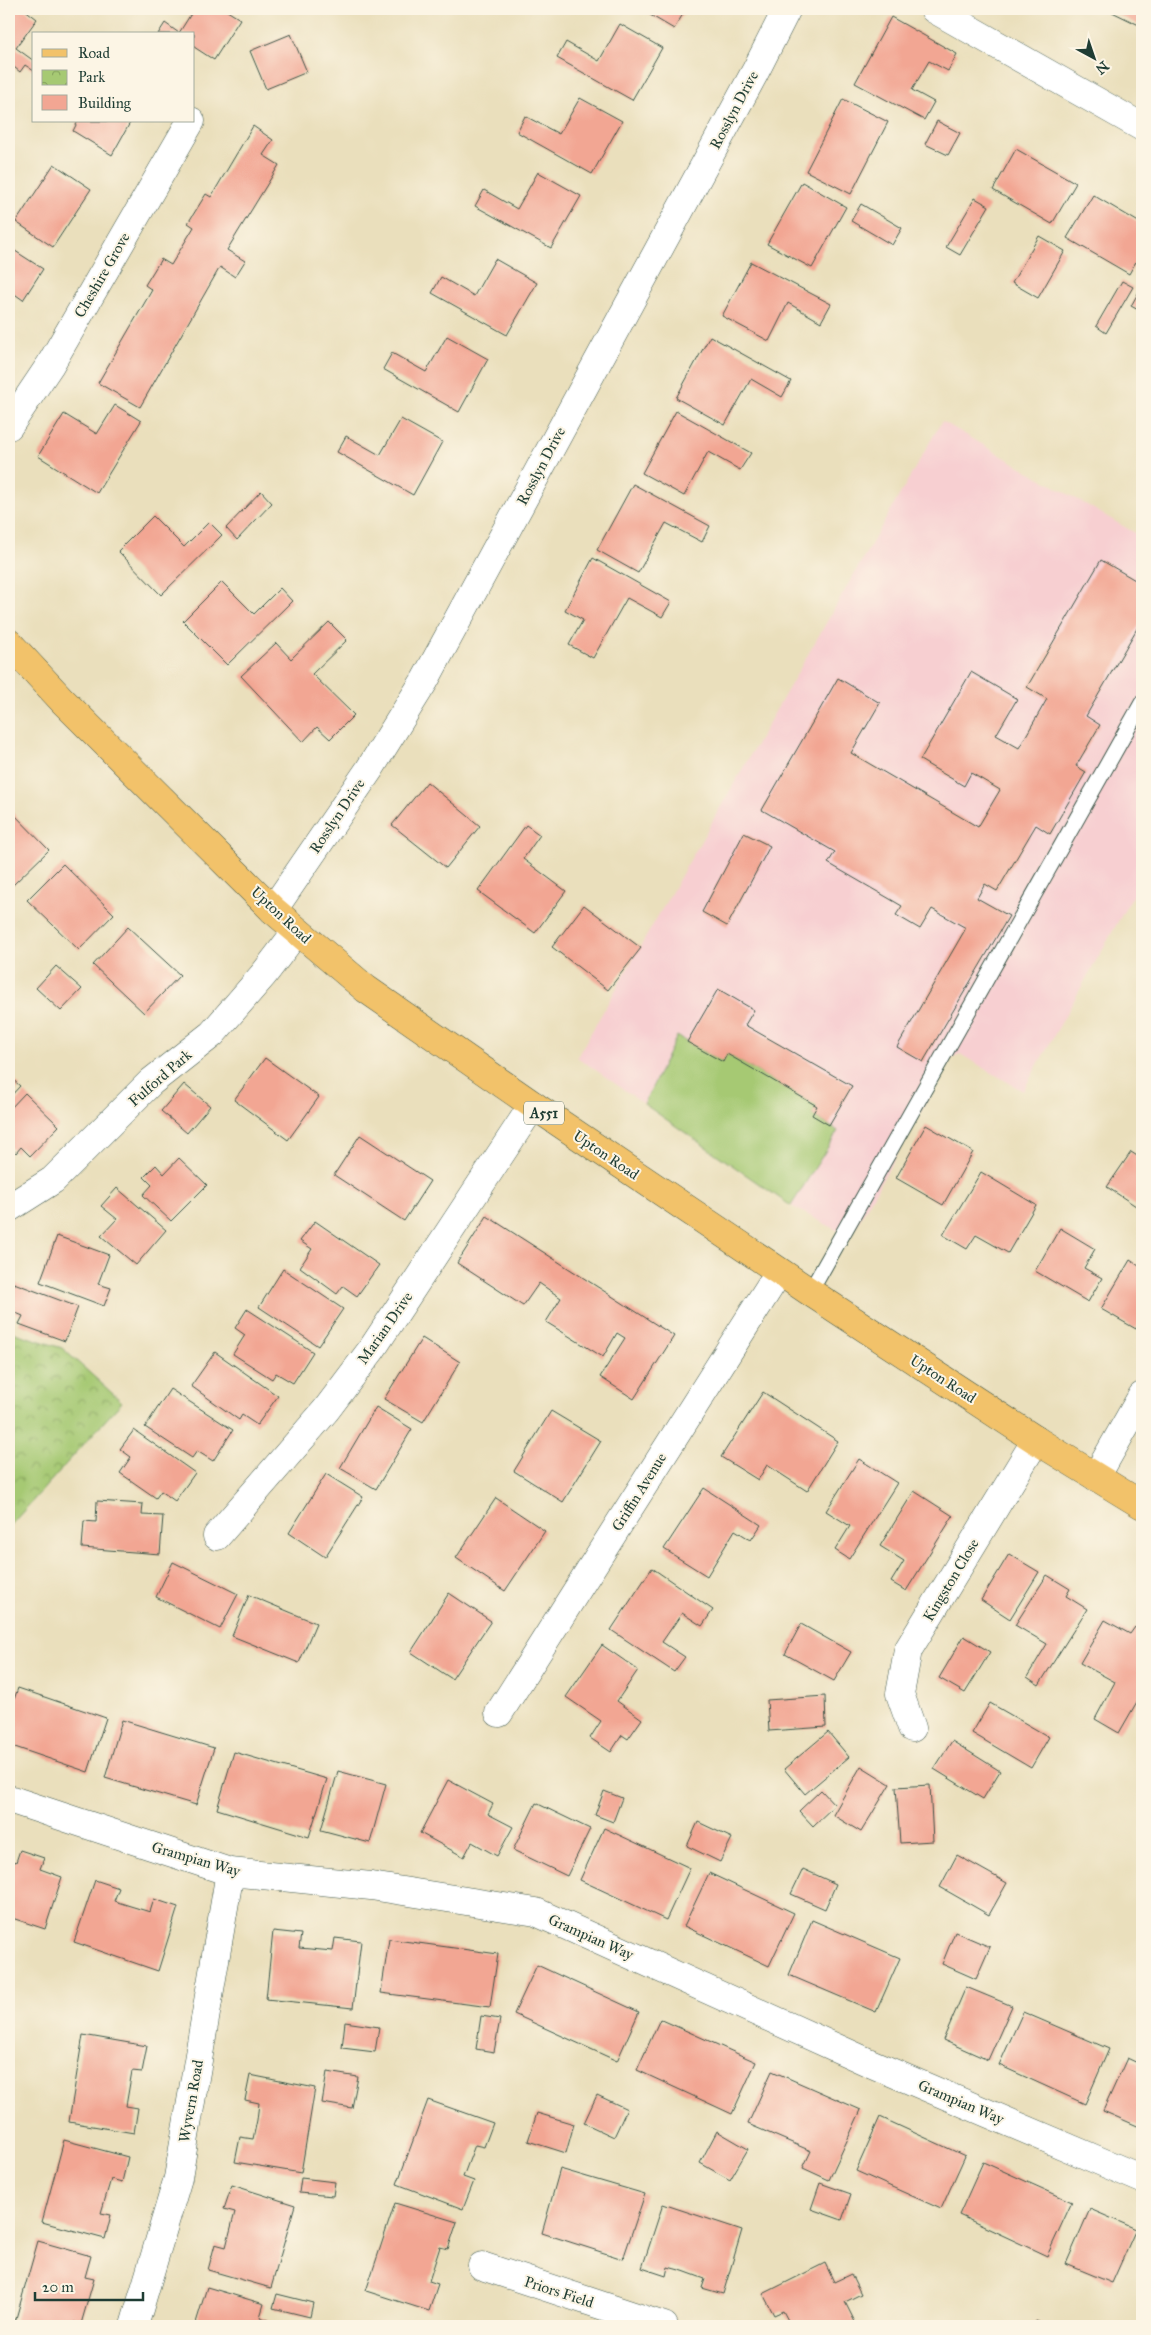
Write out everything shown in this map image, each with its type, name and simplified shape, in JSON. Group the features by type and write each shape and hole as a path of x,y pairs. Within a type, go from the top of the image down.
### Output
{"main road":[{"name":"Upton Road","path":"9,642 62,700 273,910 296,932 366,989 779,1272 1036,1440 1142,1505"}],"street":[{"name":"Rosslyn Drive","path":"273,910 368,770 425,680 750,81 787,9"},
{"path":"934,9 1142,127"},
{"name":"Cheshire Grove","path":"9,426 50,365 191,122"},
{"name":"Fulford Park","path":"9,1208 54,1180 151,1082 212,1034 264,974 296,932"},
{"name":"Marian Drive","path":"217,1536 326,1410 372,1349 533,1105"},
{"name":"Griffin Avenue","path":"499,1713 779,1272"},
{"path":"1096,1477 1142,1396"},
{"name":"Kingston Close","path":"912,1728 900,1694 908,1650 1036,1440"},
{"name":"Grampian Way","path":"9,1799 230,1872 371,1886 536,1912 870,2063 1142,2179"},
{"name":"Wyvern Road","path":"134,2326 178,2178 230,1872"},
{"name":"Priors Field","path":"482,2266 664,2326"}],"lane":[{"path":"810,1292 1142,703"}],"shaded area":[{"path":"942,421 1142,537 1142,879 1023,1091 960,1054 951,1058 850,1237 791,1206 577,1057"}],"green space":[{"path":"677,1036 722,1062 727,1054 817,1106 812,1115 838,1131 791,1206 644,1104"},
{"path":"9,1328 15,1333 62,1348 122,1402 9,1527"}],"building":[{"path":"9,9 24,9 37,19 16,48 32,60 32,70 25,65 20,72 9,63"},
{"path":"194,9 224,9 240,19 214,60 195,48 195,32 180,32"},
{"path":"640,9 686,9 674,29"},
{"path":"1106,9 1142,9 1142,26 1139,25"},
{"path":"891,17 957,54 948,71 929,61 912,90 934,102 924,120 855,83"},
{"path":"165,23 178,32 159,32"},
{"path":"620,24 662,48 632,100 557,58 566,42 599,61"},
{"path":"291,34 307,72 266,89 250,51"},
{"path":"580,98 622,121 592,174 517,132 525,116 559,134"},
{"path":"843,99 888,122 851,194 806,171"},
{"path":"937,121 960,133 948,155 925,144"},
{"path":"78,122 130,122 112,155 73,131"},
{"path":"253,126 273,140 263,155 279,165 227,250 245,261 235,277 220,267 140,407 98,383 152,290 145,285 161,259 171,265 194,227 188,223 206,194 211,197"},
{"path":"1016,149 1076,183 1052,224 993,190"},
{"path":"54,164 91,189 53,247 16,222"},
{"path":"538,172 581,196 551,248 475,206 484,190 517,209"},
{"path":"802,182 846,207 812,268 767,244"},
{"path":"1093,195 1142,224 1142,251 1129,274 1067,238"},
{"path":"975,198 989,206 960,255 946,247"},
{"path":"861,204 902,228 892,245 851,221"},
{"path":"1039,236 1065,251 1038,298 1012,283"},
{"path":"9,247 43,269 23,300 9,290"},
{"path":"495,259 537,283 507,335 432,293 441,277 474,296"},
{"path":"751,262 831,304 821,322 788,303 769,341 722,316"},
{"path":"1122,281 1133,287 1106,333 1096,326"},
{"path":"1142,286 1142,312 1131,306"},
{"path":"447,336 488,359 459,412 383,369 392,353 426,372"},
{"path":"710,336 791,381 782,397 751,379 725,425 676,398"},
{"path":"115,405 141,421 97,493 38,456 64,414 97,434"},
{"path":"676,411 751,453 740,470 708,452 684,496 642,473"},
{"path":"401,419 442,442 413,495 337,452 346,436 380,455"},
{"path":"633,484 710,526 702,542 666,523 638,573 597,550"},
{"path":"261,491 272,503 237,540 226,528"},
{"path":"153,516 184,547 209,522 222,535 161,595 118,551"},
{"path":"593,558 671,602 662,617 627,598 593,658 569,645 583,620 565,610"},
{"path":"1101,560 1142,584 1142,620 1086,716 1100,725 1076,766 1086,772 1050,834 1036,825 997,891 985,884 977,898 1009,916 923,1062 897,1047 966,928 932,909 920,929 896,915 902,906 828,863 835,852 762,810 838,678 880,703 851,753 978,827 1000,790 971,773 964,786 920,760 971,672 1017,699 996,735 1019,748 1047,699 1027,687"},
{"path":"222,582 254,614 280,588 292,601 227,665 183,621"},
{"path":"329,622 347,640 312,674 354,715 330,739 317,727 303,742 241,676 276,643 291,659"},
{"path":"427,782 480,826 446,868 392,825"},
{"path":"9,809 49,850 13,885 9,880"},
{"path":"526,825 540,835 523,859 566,891 535,933 478,891"},
{"path":"744,833 770,846 727,926 702,912"},
{"path":"63,864 114,914 79,950 27,900"},
{"path":"584,905 641,948 608,990 552,947"},
{"path":"128,927 180,975 144,1013 93,965"},
{"path":"56,966 82,989 61,1011 36,988"},
{"path":"718,989 754,1010 745,1025 852,1086 829,1125 812,1115 817,1106 727,1054 723,1062 687,1042"},
{"path":"265,1058 319,1097 288,1140 234,1100"},
{"path":"9,1076 20,1086 9,1098"},
{"path":"184,1084 210,1106 187,1133 161,1111"},
{"path":"25,1093 59,1126 30,1156 21,1147 16,1153 9,1146 9,1110"},
{"path":"926,1125 973,1152 943,1205 896,1178"},
{"path":"360,1135 430,1181 404,1221 334,1175"},
{"path":"1131,1152 1142,1159 1142,1210 1107,1187"},
{"path":"179,1158 207,1185 171,1221 143,1195 152,1185 144,1177 156,1165 164,1174"},
{"path":"981,1172 1036,1205 1008,1253 976,1235 967,1249 943,1235"},
{"path":"117,1188 166,1230 136,1265 101,1236 117,1219 101,1206"},
{"path":"487,1216 674,1336 634,1399 600,1377 625,1338 617,1333 603,1357 546,1322 561,1298 539,1283 523,1306 457,1263"},
{"path":"315,1221 379,1265 357,1296 343,1286 337,1294 300,1267 312,1249 300,1241"},
{"path":"1060,1228 1095,1249 1084,1268 1102,1278 1088,1302 1035,1271"},
{"path":"57,1236 109,1255 98,1284 111,1288 104,1306 40,1282"},
{"path":"1130,1260 1139,1266 1142,1261 1142,1318 1136,1329 1101,1309"},
{"path":"283,1269 343,1309 318,1346 259,1307"},
{"path":"14,1283 78,1307 65,1341 19,1324 23,1316 9,1310 9,1297"},
{"path":"247,1309 313,1352 293,1383 276,1373 272,1379 233,1354 245,1335 235,1328"},
{"path":"422,1338 460,1362 423,1422 384,1399"},
{"path":"215,1352 278,1396 257,1425 242,1415 239,1420 191,1386"},
{"path":"170,1389 233,1430 213,1461 197,1451 192,1458 145,1427"},
{"path":"763,1392 838,1441 807,1491 767,1465 758,1480 721,1457"},
{"path":"376,1407 412,1429 376,1489 340,1468"},
{"path":"551,1411 601,1441 563,1502 514,1471"},
{"path":"134,1430 195,1473 175,1501 161,1491 156,1498 120,1473 131,1457 120,1449"},
{"path":"859,1459 897,1483 849,1559 835,1550 850,1526 826,1511"},
{"path":"326,1474 363,1497 325,1557 289,1533"},
{"path":"704,1488 761,1525 751,1540 735,1530 707,1576 664,1549"},
{"path":"914,1491 953,1516 906,1591 891,1582 904,1561 880,1546"},
{"path":"496,1498 545,1531 505,1591 456,1558"},
{"path":"97,1501 143,1504 142,1515 163,1516 160,1554 82,1548 84,1521 96,1522"},
{"path":"1009,1554 1039,1572 1010,1619 981,1600"},
{"path":"173,1562 238,1594 220,1629 156,1597"},
{"path":"652,1568 713,1610 702,1626 682,1613 662,1642 685,1657 674,1672 611,1630"},
{"path":"1047,1575 1070,1589 1066,1596 1087,1609 1039,1685 1027,1677 1047,1644 1015,1625"},
{"path":"449,1593 491,1621 452,1679 411,1652"},
{"path":"249,1595 316,1623 299,1663 232,1636"},
{"path":"1105,1620 1130,1634 1135,1627 1142,1632 1142,1702 1138,1700 1119,1733 1095,1719 1115,1682 1080,1663"},
{"path":"801,1624 851,1652 834,1681 785,1654"},
{"path":"964,1636 990,1652 965,1693 939,1678"},
{"path":"602,1645 638,1670 617,1701 642,1719 628,1739 622,1735 611,1752 590,1738 601,1721 566,1697"},
{"path":"18,1688 106,1718 88,1772 9,1745 9,1714"},
{"path":"825,1696 826,1727 769,1731 767,1700"},
{"path":"990,1703 1049,1737 1031,1768 972,1733"},
{"path":"122,1720 214,1748 196,1805 105,1778"},
{"path":"828,1732 849,1757 805,1794 784,1769"},
{"path":"952,1741 1000,1771 983,1799 934,1769"},
{"path":"234,1752 327,1779 309,1837 217,1809"},
{"path":"861,1766 890,1784 861,1832 833,1815"},
{"path":"338,1771 386,1784 370,1843 321,1830"},
{"path":"448,1780 493,1804 488,1814 513,1827 497,1856 472,1842 464,1857 420,1833"},
{"path":"930,1785 933,1841 900,1843 896,1787"},
{"path":"821,1790 835,1805 813,1826 799,1811"},
{"path":"604,1791 622,1798 613,1822 595,1815"},
{"path":"536,1803 590,1829 567,1876 513,1850"},
{"path":"698,1822 732,1838 720,1862 687,1846"},
{"path":"604,1828 690,1868 666,1920 580,1880"},
{"path":"20,1850 44,1858 40,1869 62,1877 45,1929 9,1917 9,1860 16,1862"},
{"path":"957,1855 1007,1883 989,1915 940,1887"},
{"path":"803,1869 836,1884 825,1909 791,1894"},
{"path":"709,1873 794,1913 769,1966 684,1926"},
{"path":"95,1880 119,1888 114,1901 150,1912 154,1899 178,1907 158,1971 74,1942"},
{"path":"812,1920 900,1958 876,2012 789,1975"},
{"path":"273,1931 301,1934 299,1948 333,1951 335,1938 361,1941 353,2008 266,1999"},
{"path":"955,1932 990,1947 976,1979 942,1964"},
{"path":"389,1939 498,1954 490,2007 381,1993"},
{"path":"537,1965 639,2012 617,2061 514,2014"},
{"path":"966,1987 1012,2006 988,2060 943,2040"},
{"path":"1023,2012 1109,2049 1085,2104 999,2065"},
{"path":"481,2016 500,2019 494,2052 476,2049"},
{"path":"660,2019 756,2062 732,2114 637,2070"},
{"path":"345,2022 379,2027 375,2052 342,2048"},
{"path":"83,2035 147,2046 142,2072 132,2071 126,2106 138,2108 134,2133 69,2122"},
{"path":"1127,2058 1142,2065 1142,2128 1103,2111"},
{"path":"772,2071 861,2110 829,2180 803,2168 811,2151 748,2124"},
{"path":"327,2072 358,2077 352,2108 322,2103"},
{"path":"250,2075 315,2088 301,2173 235,2162 240,2137 253,2139 257,2120 259,2103 245,2100"},
{"path":"597,2095 627,2109 614,2137 584,2123"},
{"path":"428,2100 493,2123 484,2147 475,2145 463,2177 474,2181 463,2209 397,2184"},
{"path":"537,2113 574,2124 566,2153 528,2141"},
{"path":"880,2117 965,2156 941,2209 856,2171"},
{"path":"717,2131 748,2149 730,2180 700,2163"},
{"path":"64,2140 128,2157 122,2182 111,2179 101,2213 111,2215 105,2239 42,2222"},
{"path":"983,2162 1072,2202 1047,2256 959,2215"},
{"path":"560,2169 645,2194 623,2259 542,2233"},
{"path":"301,2178 335,2182 333,2196 299,2193"},
{"path":"820,2183 851,2194 842,2220 811,2209"},
{"path":"232,2185 295,2205 271,2288 208,2270 215,2244 226,2247 235,2212 224,2209"},
{"path":"395,2203 457,2222 448,2249 440,2247 429,2281 438,2284 429,2311 366,2291"},
{"path":"663,2204 742,2230 723,2294 702,2288 705,2279 683,2271 668,2267 666,2276 642,2268"},
{"path":"1090,2209 1136,2229 1112,2283 1066,2264"},
{"path":"38,2241 91,2256 85,2277 94,2279 81,2324 74,2322 73,2326 28,2326 15,2322"},
{"path":"825,2263 834,2282 851,2274 861,2294 845,2302 857,2326 791,2326 783,2311 774,2315 763,2294"},
{"path":"207,2287 264,2304 260,2317 271,2321 270,2326 195,2326"},
{"path":"277,2294 313,2303 310,2317 273,2308"},
{"path":"1036,2321 1048,2326 1033,2326"}]}
